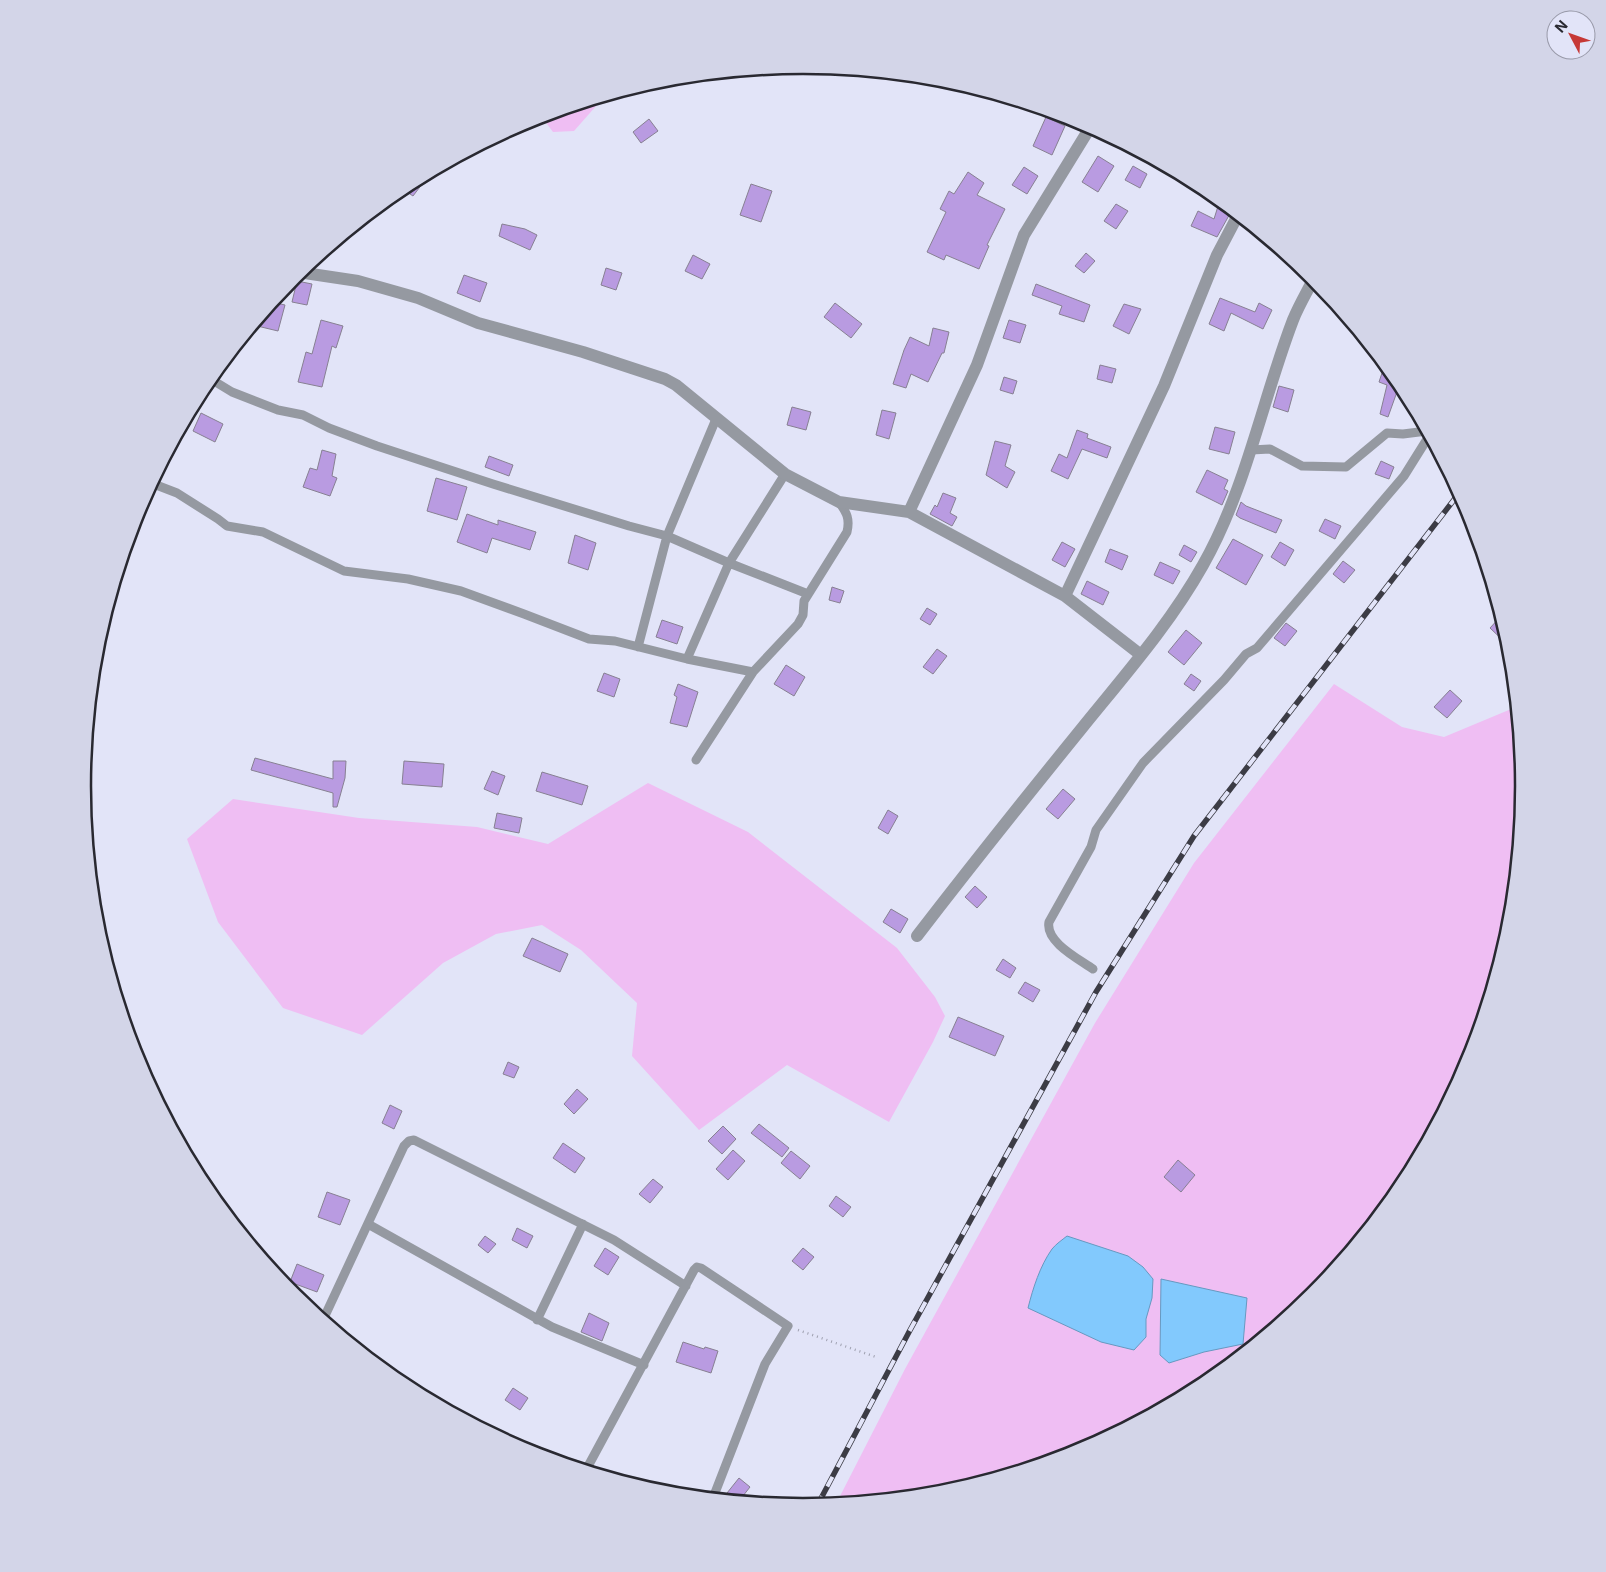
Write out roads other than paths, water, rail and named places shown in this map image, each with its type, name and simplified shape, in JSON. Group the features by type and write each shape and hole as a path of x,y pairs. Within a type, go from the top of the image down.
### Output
{"street":[{"path":"909,512 977,365 1024,235 1087,133"},
{"path":"1065,596 1160,395 1217,255 1235,220"},
{"path":"308,273 358,280 418,298 478,323 583,352 665,379 676,385 785,474 839,502 909,512 1065,596 1141,655"},
{"path":"916,936 1141,655 1182,600 1203,565 1241,480 1294,319 1310,286"}],"lane":[{"path":"216,382 237,394 278,410 303,415 329,428 377,446 667,536 808,594"},
{"path":"638,647 667,536 716,418"},
{"path":"1250,450 1270,449 1302,466 1346,467 1387,432 1403,434 1421,432"},
{"path":"1093,969 1058,944 1048,928 1049,922 1091,848 1096,830 1143,763 1224,680 1246,654 1257,648 1404,476 1426,441"},
{"path":"687,659 729,563 785,474"},
{"path":"158,485 178,493 226,526 263,532 344,571 408,579 461,591 589,639 615,641 687,659 753,672"},
{"path":"696,760 753,672 798,624 803,616 804,601 847,532 848,514 839,502"},
{"path":"326,1314 404,1146 408,1141 414,1140 614,1240 686,1286"},
{"path":"368,1224 537,1320 644,1365"},
{"path":"537,1320 583,1224"},
{"path":"589,1465 694,1270 697,1267 702,1268 788,1326 765,1364 715,1493"}],"water":[{"path":"1067,1236 1128,1256 1143,1267 1153,1279 1152,1298 1146,1319 1146,1337 1134,1350 1101,1342 1028,1308 1040,1270 1054,1247"},
{"path":"1161,1279 1247,1298 1243,1344 1204,1352 1169,1363 1160,1355"}],"railway":[{"path":"821,1498 909,1332 1096,992 1194,836 1455,499"}]}
